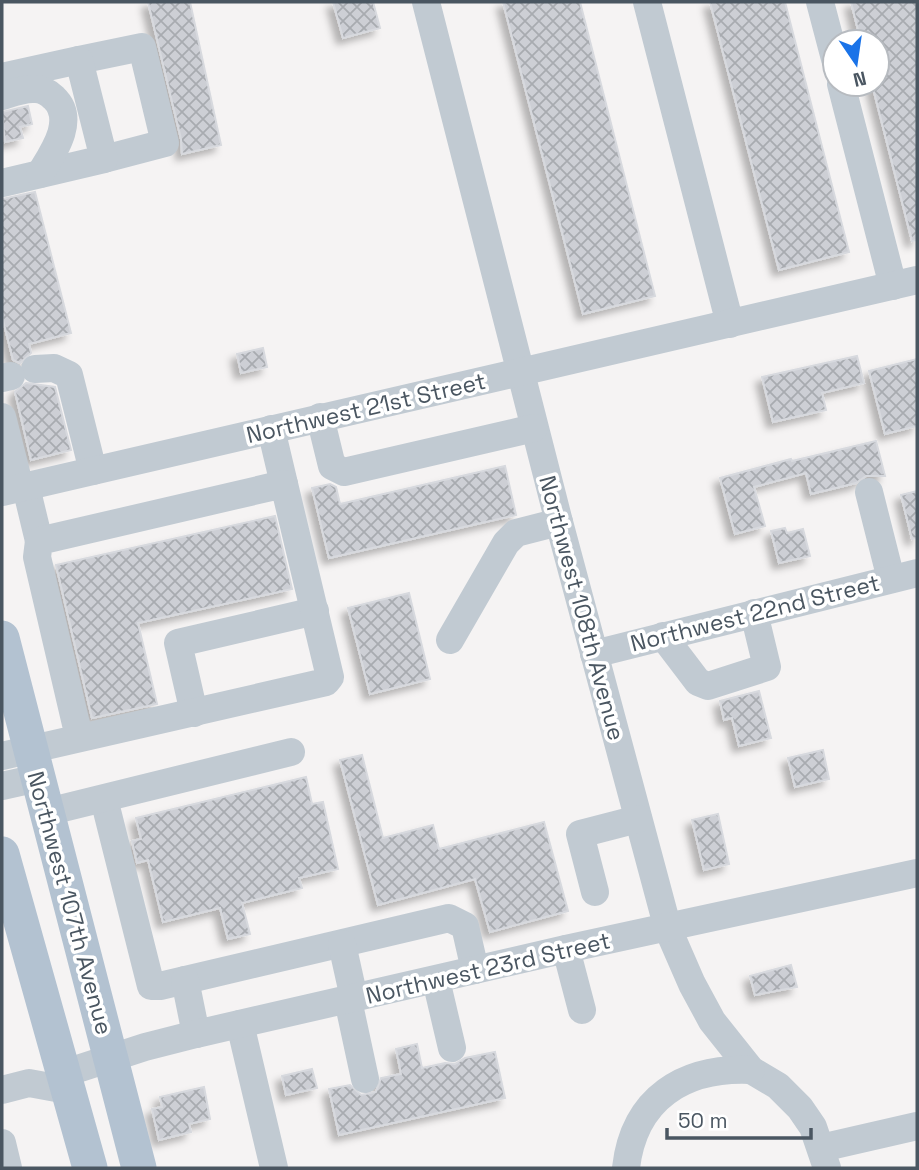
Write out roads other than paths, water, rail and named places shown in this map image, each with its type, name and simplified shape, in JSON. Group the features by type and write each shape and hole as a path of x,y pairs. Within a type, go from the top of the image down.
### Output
{"main road":[{"name":"Northwest 107th Avenue","path":"2,638 23,761 47,812 139,1168"},
{"path":"2,854 90,1168"}],"street":[{"name":"Northwest 108th Avenue","path":"426,2 534,428 668,929 692,984 712,1020 751,1070 778,1086 800,1108 824,1158"},
{"path":"647,2 730,324"},
{"path":"820,2 827,28"},
{"path":"2,77 142,47 165,143 2,183"},
{"path":"79,60 104,159"},
{"path":"2,96 33,88 45,91 60,105 63,117 62,133 40,174"},
{"name":"Northwest 21st Street","path":"16,489 905,283 846,98"},
{"path":"16,375 54,368 69,375 93,471"},
{"path":"2,417 16,489 38,541 37,557 79,737"},
{"path":"320,417 332,466 344,472 534,428"},
{"path":"2,786 23,761 79,737 326,682 330,677 271,429"},
{"path":"38,541 284,484"},
{"path":"869,492 904,576"},
{"path":"450,640 506,543 516,533 559,522"},
{"name":"Northwest 22nd Street","path":"594,654 904,576"},
{"path":"194,713 178,643 315,611"},
{"path":"663,636 698,682 708,686 767,667 754,613"},
{"path":"47,812 291,752"},
{"path":"104,799 149,983 154,987 454,919 465,926 475,970"},
{"path":"595,892 580,834 638,819"},
{"name":"Northwest 23rd Street","path":"64,1082 111,1058 196,1034 566,948 668,929 917,873"},
{"path":"342,944 365,1079"},
{"path":"566,948 582,1010"},
{"path":"436,980 452,1048"},
{"path":"185,981 196,1034"},
{"path":"240,1024 274,1168"},
{"path":"626,1168 636,1128 664,1092 705,1072 751,1070"},
{"path":"2,1090 29,1083 64,1082"},
{"path":"824,1158 917,1126"},
{"path":"2,1143 8,1168"}]}
